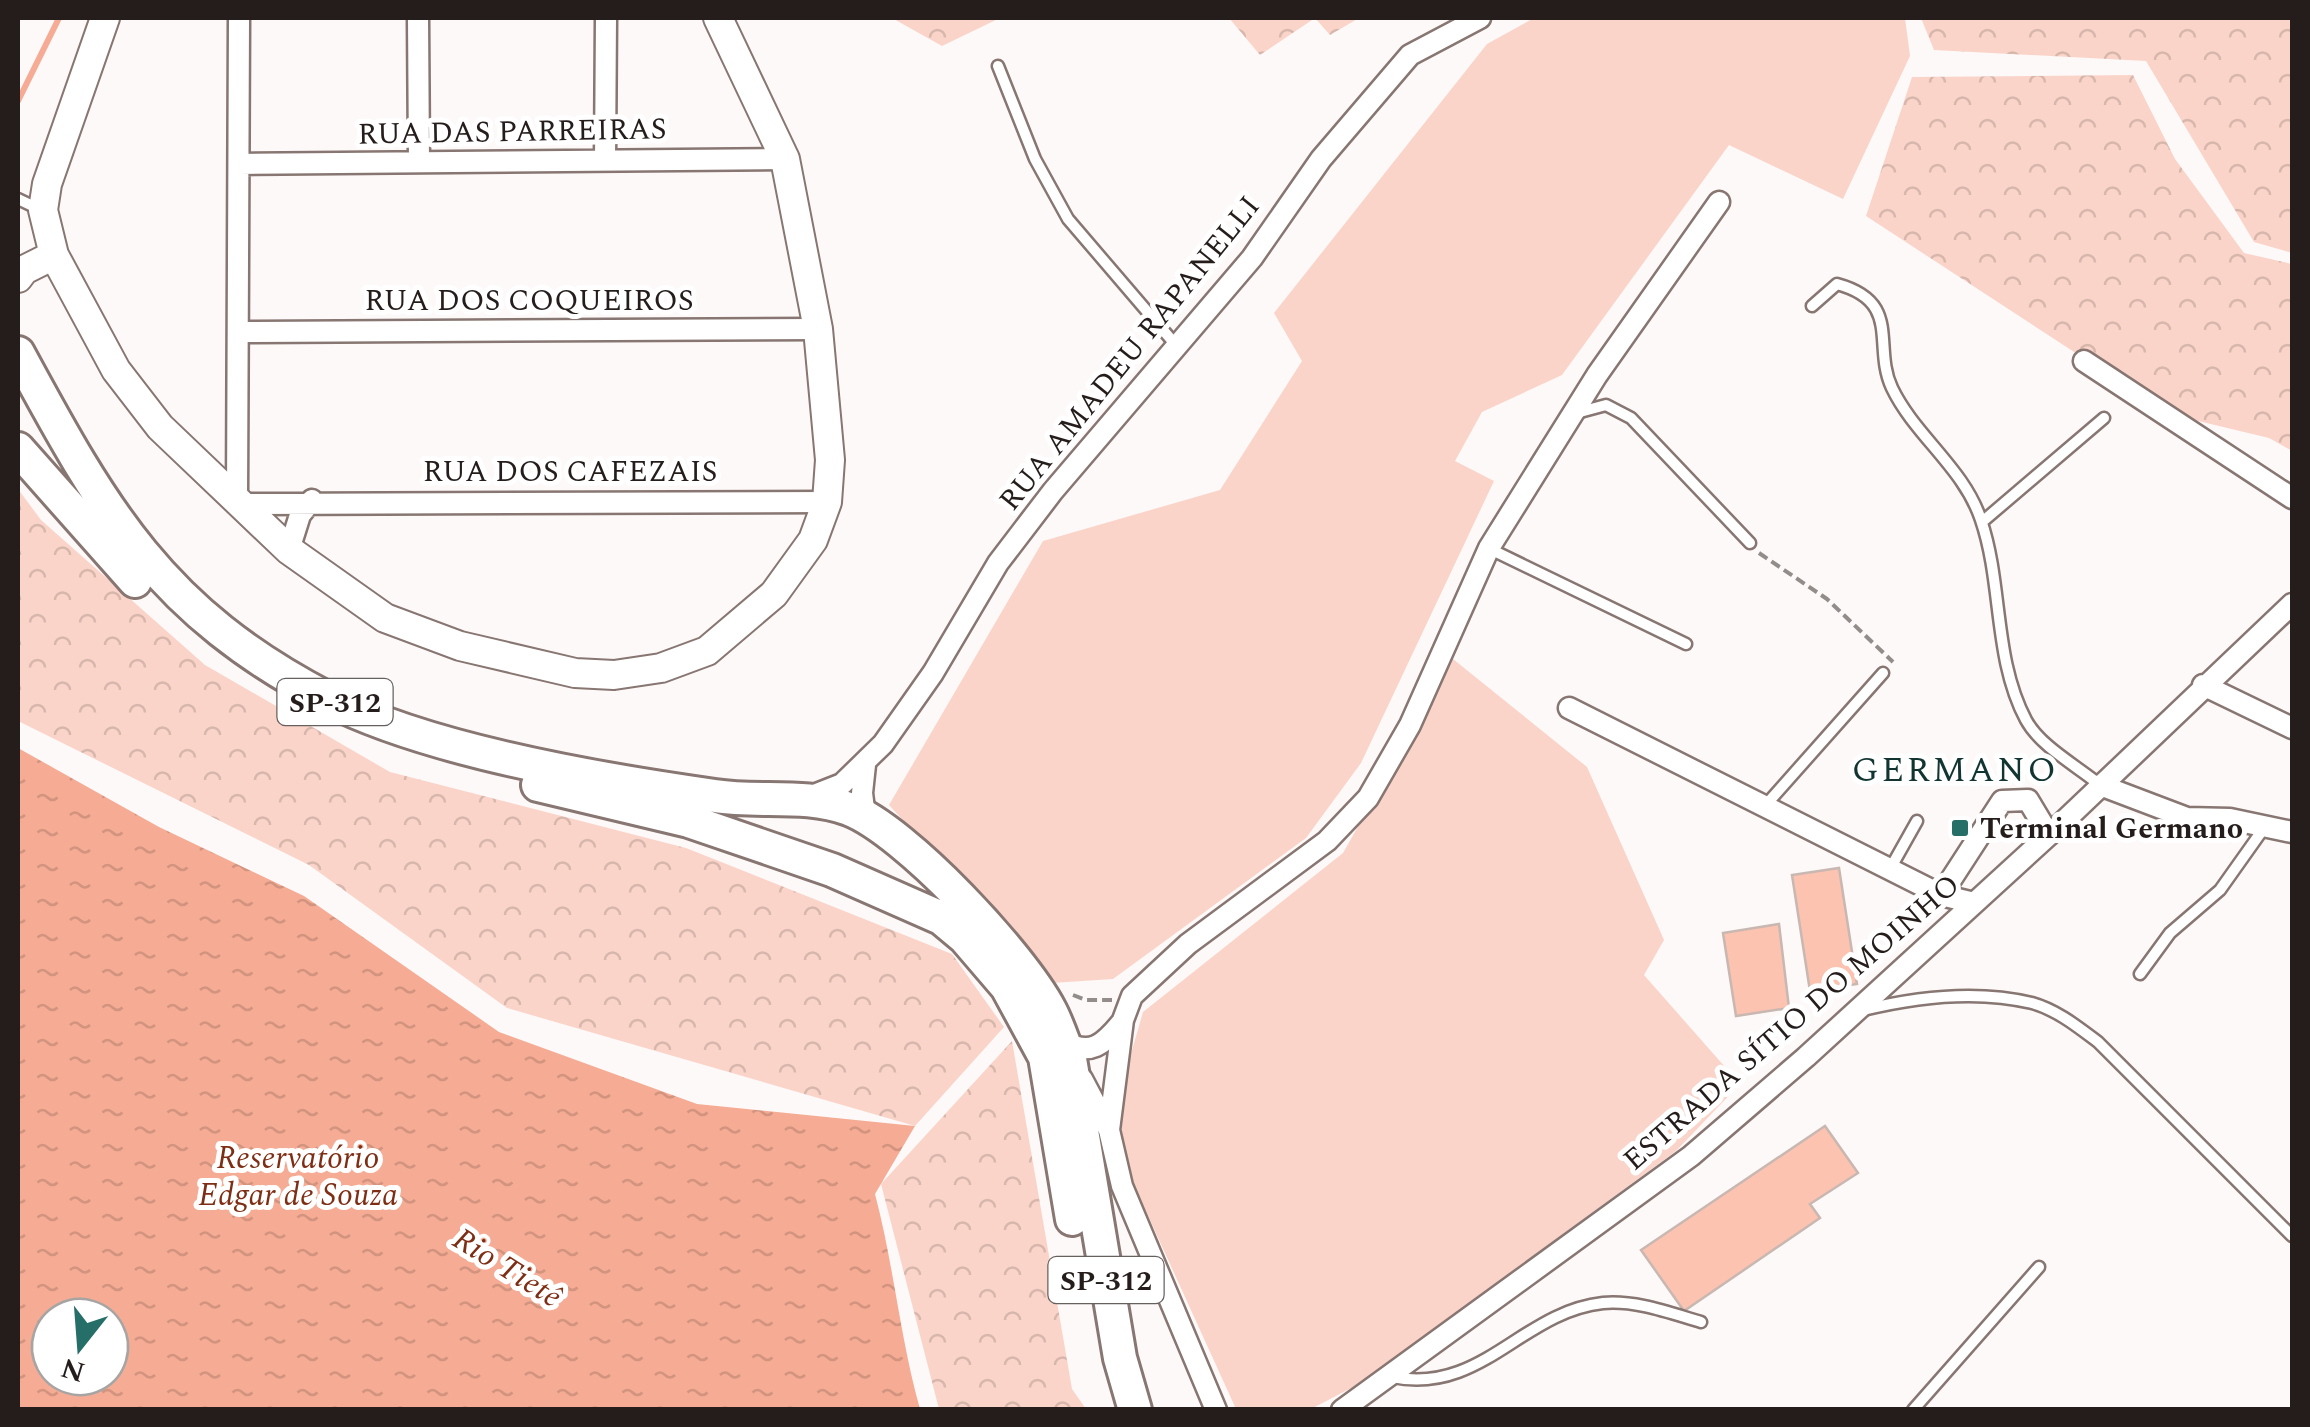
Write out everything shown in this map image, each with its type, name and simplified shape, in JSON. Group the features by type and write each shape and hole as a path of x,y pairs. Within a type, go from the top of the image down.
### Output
{"main road":[{"name":"SP-312","path":"18,358 86,475 142,557 233,640 328,699 382,722 558,767 724,798 768,801 803,797 869,820 918,859 1001,944 1050,1010 1066,1049 1097,1140 1087,1182 1116,1338 1135,1410"},
{"name":"SP-312","path":"18,449 155,602 220,657 293,702 410,752 646,810 788,854 908,901 965,938 1025,1013 1045,1057 1068,1197 1112,1410"},
{"path":"788,854 779,826 782,814 803,797"},
{"path":"840,873 855,866 866,852 869,820"},
{"path":"1052,1089 1097,1140"}],"street":[{"path":"105,18 30,204 136,399 289,550 338,589 422,634 540,667 614,674 686,661 732,633 797,565 827,502 830,460 818,330 785,158 718,18"},
{"path":"238,502 239,18"},
{"path":"418,18 419,162"},
{"path":"605,160 606,18"},
{"name":"RUA AMADEU RAPANELLI","path":"865,765 933,673 998,563 1175,344 1252,258 1322,159 1410,55 1480,18"},
{"name":"RUA DAS PARREIRAS","path":"240,164 785,158"},
{"path":"1216,1410 1122,1186 1097,1140 1123,1020 1132,996 1175,954 1327,841 1368,798 1410,726 1488,548 1668,270 1719,202"},
{"path":"20,273 54,254"},
{"name":"RUA DOS COQUEIROS","path":"240,332 818,330"},
{"path":"2084,361 2292,498"},
{"path":"289,550 300,515 312,500"},
{"name":"RUA DOS CAFEZAIS","path":"238,502 827,502"},
{"name":"ESTRADA SÍTIO DO MOINHO","path":"1342,1410 1691,1156 1974,904 2292,604"},
{"path":"2203,684 2292,728"},
{"path":"1570,708 1889,870 1940,894 1974,904"},
{"path":"803,797 842,784 865,765"},
{"path":"865,765 862,792 869,820"},
{"path":"2100,785 2186,818 2230,819 2292,832"},
{"path":"1940,894 2002,801 2028,800 2049,835"},
{"path":"1066,1049 1099,1046 1123,1020"},
{"path":"1097,1140 1122,1186"}],"lane":[{"path":"998,66 1035,160 1068,219 1175,344"},
{"path":"1812,306 1837,284 1855,290 1884,322 1890,385 1969,491 1982,522 2001,639 2026,722 2100,785"},
{"path":"1568,422 1596,405 1616,408 1631,418 1750,543"},
{"path":"1982,522 2104,418"},
{"path":"1488,548 1686,644"},
{"path":"1764,808 1883,673"},
{"path":"1889,870 1917,821"},
{"path":"2140,974 2170,933 2220,890 2264,828"},
{"path":"1857,1011 1898,1001 1964,998 2033,1004 2063,1016 2098,1042 2292,1236"},
{"path":"1914,1410 2039,1267"},
{"path":"1391,1376 1420,1382 1446,1379 1559,1315 1605,1303 1650,1308 1701,1322"}],"path":[{"path":"1750,543 1771,564 1827,599 1886,650 1894,660 1883,673"},
{"path":"1064,992 1086,1000 1132,996"}],"green space":[{"path":"892,18 1000,18 942,46"},
{"path":"1229,18 1315,18 1260,55"},
{"path":"1315,18 1359,18 1330,35"},
{"path":"1534,18 1905,18 1910,56 1843,199 1729,145 1562,375 1482,412 1455,461 1494,481 1361,763 1306,838 1113,979 1052,983 889,805 1043,541 1220,490 1302,361 1274,313 1487,44"},
{"path":"1921,18 2292,18 2292,253 2254,242 2146,61 1934,50"},
{"path":"2133,75 2175,159 2244,253 2292,264 2292,451 2269,438 2169,414 1866,216 1912,77"},
{"path":"18,489 41,520 205,665 390,772 686,848 952,954 1004,1027 915,1126 507,1008 309,865 18,721"},
{"path":"1453,659 1587,767 1664,940 1644,975 1740,1084 1676,1151 1357,1385 1311,1409 1236,1409 1109,1130 1143,1012 1343,853"},
{"path":"1012,1041 1072,1389 1086,1409 939,1409 881,1184"}],"water":[{"name":"Reservatório Edgar de Souza","path":"18,748 159,827 304,896 499,1032 697,1104 915,1126 875,1194 920,1409 18,1409"}],"building":[{"path":"1839,868 1857,984 1810,991 1792,875"},
{"path":"1779,924 1789,1008 1736,1016 1723,933"},
{"path":"1825,1126 1858,1173 1810,1204 1820,1218 1684,1311 1641,1250"}],"waterway":[{"path":"18,101 59,18"}],"place":[{"name":"Terminal Germano","path":"1960,828"}],"district":[{"name":"GERMANO","path":"1955,769"}],"water label":[{"name":"Rio Tietê","path":"508,1267"}]}
